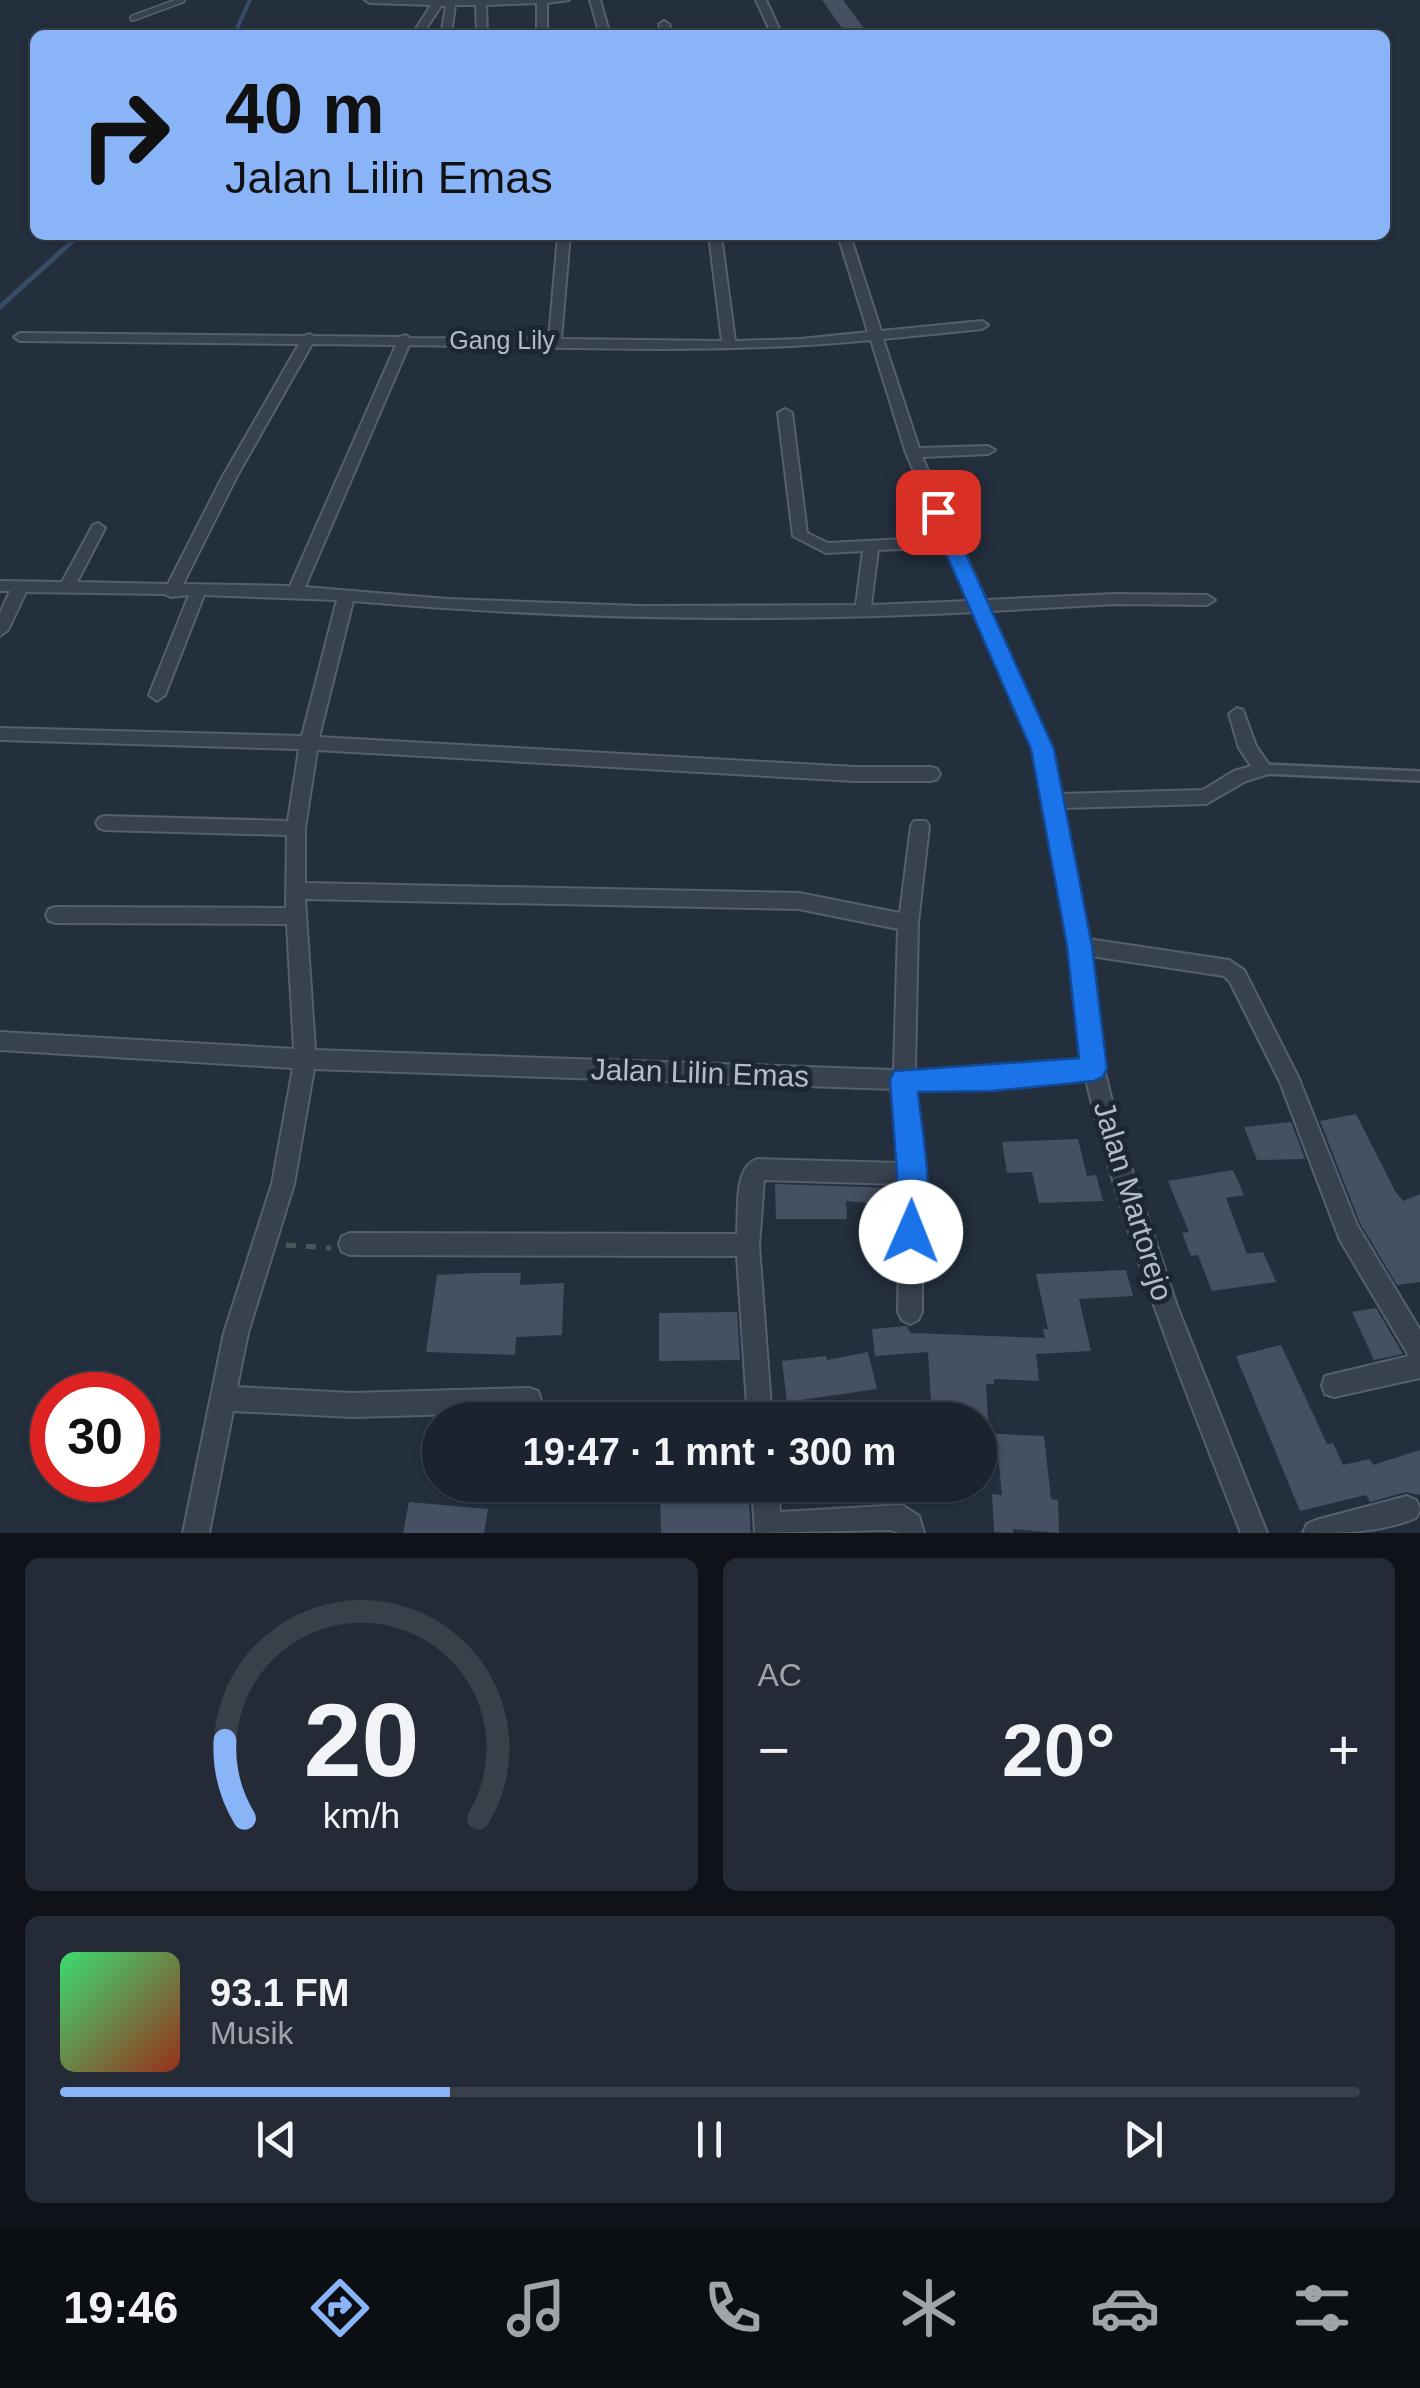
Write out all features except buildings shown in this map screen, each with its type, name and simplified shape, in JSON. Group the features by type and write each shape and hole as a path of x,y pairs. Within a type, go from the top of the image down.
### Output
{"street":[{"path":"371,1 564,0"},
{"path":"594,0 603,30"},
{"path":"761,0 775,30"},
{"path":"542,2 542,30"},
{"path":"418,30 433,18 437,3"},
{"path":"447,30 451,3"},
{"path":"481,3 482,30"},
{"path":"555,340 564,240"},
{"path":"716,240 729,345"},
{"name":"Jalan Martorejo","path":"846,240 913,453 1043,749 1080,946 1094,1068 1136,1227 1254,1533"},
{"name":"Gang Lily","path":"20,336 729,345 982,325"},
{"path":"171,592 230,476 309,338"},
{"path":"295,591 405,340"},
{"path":"785,413 800,536 826,548 950,542"},
{"path":"913,453 988,450"},
{"path":"66,588 98,528"},
{"path":"863,609 871,546"},
{"path":"0,586 171,592 295,591 639,611 1207,600"},
{"path":"0,630 20,587"},
{"path":"157,694 198,591"},
{"path":"196,1533 236,1333 283,1184 305,1060 296,916 296,828 309,743 346,596"},
{"path":"1055,801 1206,797 1240,776 1264,768 1248,748 1237,714"},
{"path":"0,734 309,743 855,774 931,774"},
{"path":"104,823 296,828"},
{"path":"910,1312 912,1174 904,1080 908,923 920,826"},
{"path":"296,891 799,901 908,923"},
{"path":"56,915 296,916"},
{"path":"1080,946 1228,968 1237,976 1289,1079 1348,1232 1420,1352"},
{"name":"Jalan Lilin Emas","path":"0,1041 305,1060 904,1080 992,1078 1094,1068"},
{"path":"759,1402 748,1245 750,1179 757,1169 912,1174"},
{"path":"350,1244 748,1245"},
{"path":"1334,1385 1420,1366"},
{"path":"223,1398 353,1406 529,1400"},
{"path":"766,1502 768,1529 890,1517 902,1518 910,1525 911,1533"},
{"path":"1316,1533 1407,1509"}],"lane":[{"path":"133,18 182,0"},
{"path":"1264,768 1420,776"}],"path":[{"path":"266,1246 296,1244 322,1249 350,1244"}],"waterway":[{"path":"236,30 250,0"},
{"path":"63,250 74,240"},
{"path":"0,307 66,247"}],"route":[{"path":"911,1232 912,1174 904,1080 992,1078 1094,1068 1080,946 1043,749 938,512"}]}
